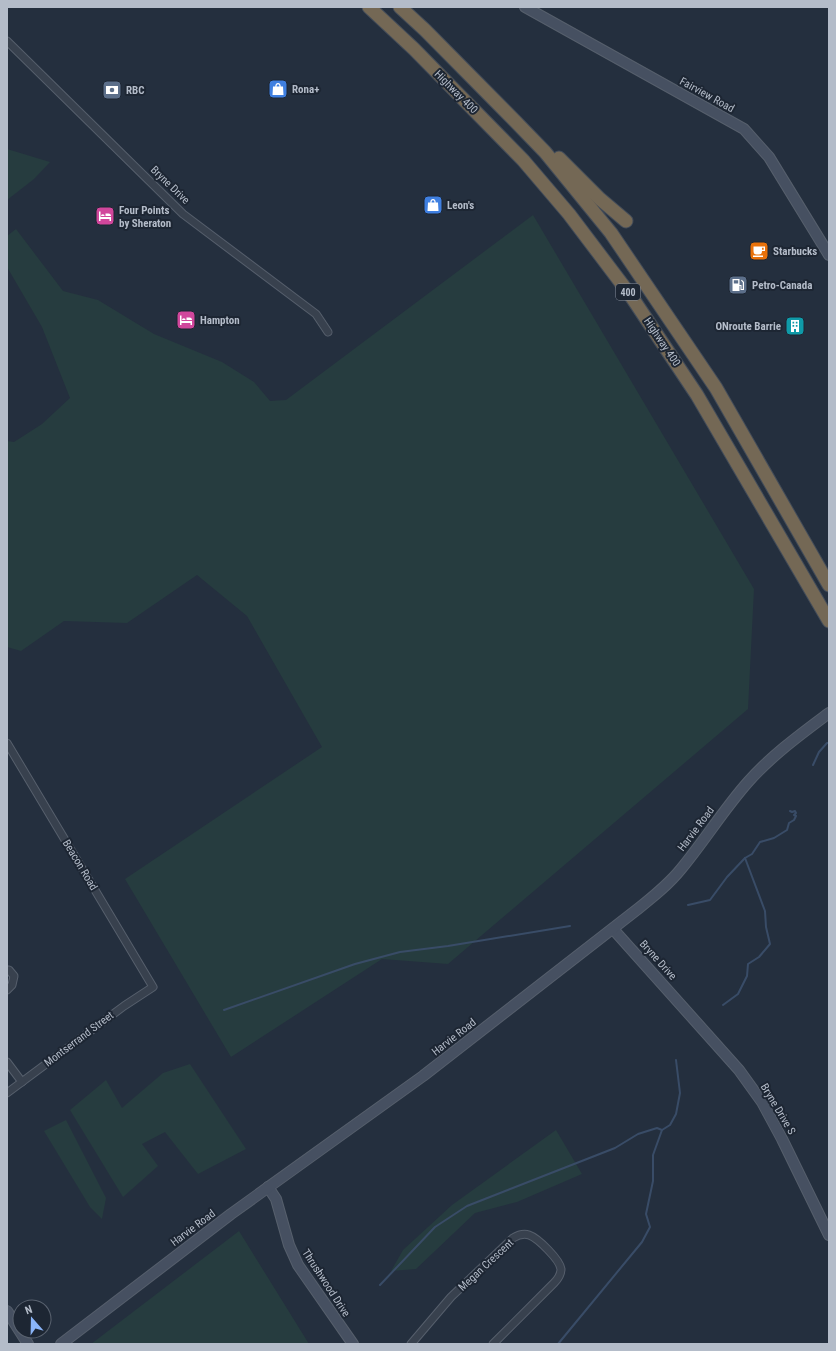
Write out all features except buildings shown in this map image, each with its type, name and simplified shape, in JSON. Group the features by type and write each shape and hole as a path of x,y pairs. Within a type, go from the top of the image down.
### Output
{"highway":[{"name":"Highway 400","path":"369,7 414,49 523,160 569,214 631,296 697,395 829,621"},
{"name":"Highway 400","path":"400,7 425,30 545,152 611,233 716,388 829,585"},
{"path":"514,120 541,140 600,199 626,221"}],"street":[{"name":"Fairview Road","path":"525,7 744,129 769,157 829,255"},
{"name":"Bryne Drive","path":"7,41 183,214 316,314 328,332"},
{"name":"Harvie Road","path":"61,1344 268,1187 423,1076 660,891 680,870 737,795 766,763 829,712"},
{"name":"Beacon Road","path":"7,743 153,987"},
{"name":"Bryne Drive","path":"613,929 685,1008"},
{"path":"7,970 9,970 14,976 12,985 7,990"},
{"name":"Montserrand Street","path":"7,1093 124,1006 153,987"},
{"name":"Bryne Drive S","path":"685,1008 739,1070 762,1102 782,1139 829,1235"},
{"path":"7,1062 22,1082"},
{"name":"Thrushwood Drive","path":"268,1187 276,1199 289,1244 298,1265 353,1344"},
{"name":"Megan Crescent","path":"411,1344 451,1298 513,1238 521,1235 530,1235 557,1260 560,1265 560,1274 554,1284 493,1344"},
{"path":"7,1311 28,1344"}],"green space":[{"path":"7,149 50,162 34,179 7,200"},
{"path":"533,215 754,589 748,709 448,964 382,959 231,1057 125,879 322,747 247,616 197,575 127,623 64,621 21,651 7,647 7,441 14,442 42,424 70,398 42,327 7,267 7,236 16,229 63,291 98,300 154,334 222,362 254,382 270,401 286,400"},
{"path":"190,1064 246,1149 198,1174 165,1132 142,1144 158,1166 123,1197 70,1110 106,1080 122,1108 163,1073"},
{"path":"66,1120 106,1198 102,1219 90,1207 44,1131"},
{"path":"556,1130 582,1174 517,1202 475,1213 416,1269 391,1271 403,1250 452,1205"},
{"path":"239,1231 309,1344 91,1344"}],"waterway":[{"path":"813,765 819,752 827,743 829,743"},
{"path":"688,905 710,900 727,877 745,858 752,854 760,842 774,838 787,830 789,823 794,820 796,816 794,815 796,813 795,811 790,811"},
{"path":"723,1005 738,994 747,976 748,964 759,957 770,944 766,927 765,911 745,858"},
{"path":"224,1010 355,964 400,952 448,946 570,926"},
{"path":"558,1344 642,1242 650,1227 646,1214 653,1181 653,1155 662,1130 670,1125 676,1114 680,1093 676,1060"},
{"path":"380,1285 435,1227 467,1206 615,1148 638,1134 657,1128 662,1130"}],"place":[{"name":"Rona+","path":"278,89"},
{"name":"RBC","path":"112,90"},
{"name":"Leon's","path":"433,205"},
{"name":"Four Points by Sheraton","path":"105,216"},
{"name":"Starbucks","path":"759,251"},
{"name":"Petro-Canada","path":"738,285"},
{"name":"Hampton","path":"186,320"},
{"name":"ONroute Barrie","path":"795,326"}]}
